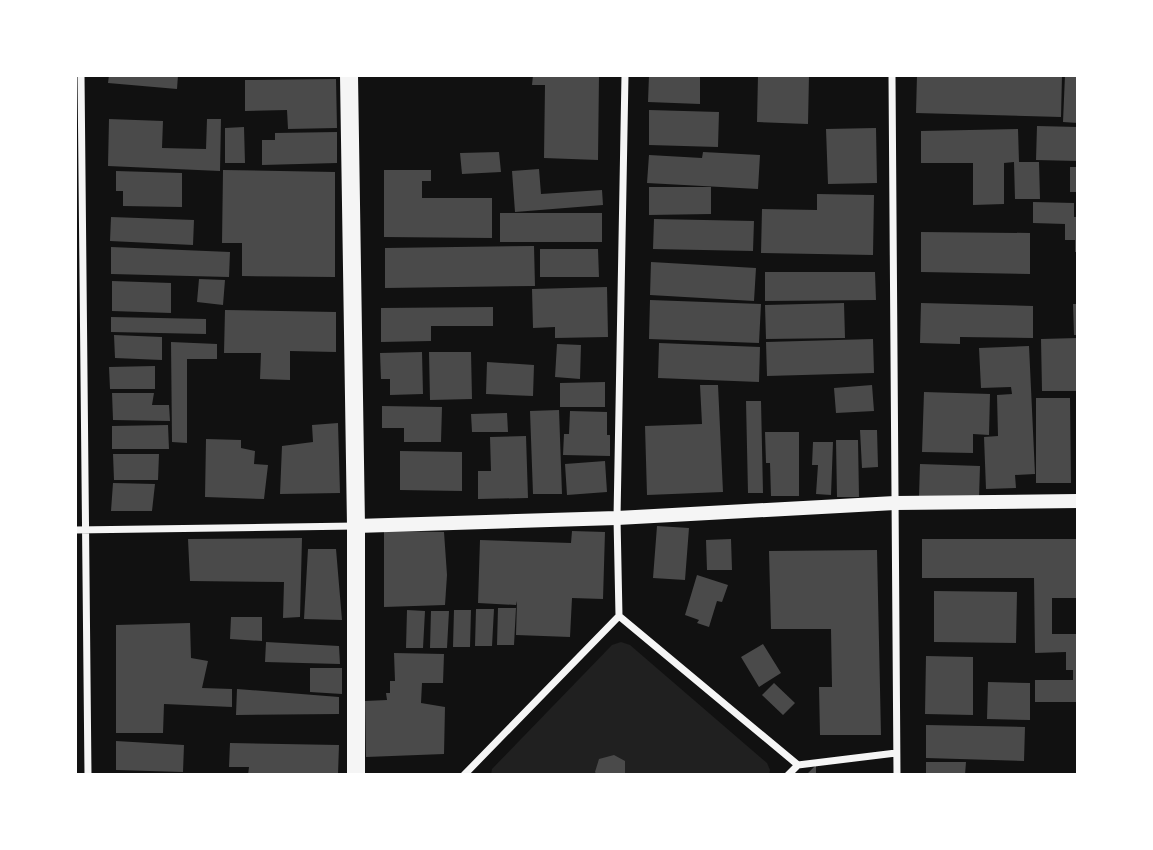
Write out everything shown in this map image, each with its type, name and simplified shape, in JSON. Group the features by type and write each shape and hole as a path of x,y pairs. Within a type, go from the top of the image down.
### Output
{"main road":[{"path":"349,75 356,526 356,775"},
{"path":"356,526 617,518 895,503 1078,501"}],"street":[{"path":"80,75 80,530 88,775"},
{"path":"464,775 619,616 617,518 625,75"},
{"path":"892,75 897,775"},
{"path":"80,530 356,526"},
{"path":"619,616 798,765"},
{"path":"788,775 798,765 896,753"}],"shaded area":[{"path":"621,642 630,645 767,763 769,775 491,775 492,769 612,645"}],"building":[{"path":"109,75 178,75 177,89 108,83"},
{"path":"533,75 599,75 598,160 544,158 545,85 532,85"},
{"path":"649,75 700,75 700,104 648,102"},
{"path":"758,75 809,75 808,124 757,122"},
{"path":"917,75 1062,75 1061,117 916,113"},
{"path":"1065,75 1078,75 1078,123 1063,122"},
{"path":"336,79 337,128 288,129 287,110 245,111 245,80"},
{"path":"649,110 719,112 718,147 649,145"},
{"path":"109,119 163,121 162,148 206,149 207,119 221,119 220,171 108,166"},
{"path":"1037,126 1078,127 1078,161 1036,160"},
{"path":"244,127 245,163 225,163 225,128"},
{"path":"876,128 877,183 828,184 826,129"},
{"path":"1018,129 1019,162 1039,162 1040,199 1015,199 1014,162 1004,163 1004,204 973,205 973,163 921,163 921,131"},
{"path":"337,132 337,163 262,165 262,140 275,140 275,133"},
{"path":"499,152 501,172 462,174 460,153"},
{"path":"703,152 760,155 758,189 647,183 649,155 702,158"},
{"path":"1070,167 1078,167 1078,192 1070,192"},
{"path":"539,169 541,194 602,190 603,205 515,212 512,171"},
{"path":"223,170 335,172 335,277 242,276 242,243 222,243"},
{"path":"384,170 431,170 431,181 422,181 422,198 492,198 492,238 384,237"},
{"path":"116,171 182,173 182,207 123,206 123,191 116,191"},
{"path":"649,187 711,187 711,214 649,215"},
{"path":"817,194 874,195 873,255 761,253 762,209 817,210"},
{"path":"1033,202 1074,203 1074,217 1078,217 1078,252 1075,252 1075,240 1065,240 1065,224 1033,223"},
{"path":"500,213 602,213 602,242 500,242"},
{"path":"111,217 194,220 193,245 110,241"},
{"path":"654,219 754,221 753,251 653,249"},
{"path":"921,232 1030,233 1030,274 921,272"},
{"path":"534,246 535,286 385,288 385,248"},
{"path":"111,247 230,252 229,277 111,274"},
{"path":"540,249 598,249 599,277 540,277"},
{"path":"651,262 756,268 754,301 650,295"},
{"path":"765,272 875,272 876,300 765,301"},
{"path":"199,279 225,280 223,305 197,302"},
{"path":"112,281 171,283 171,313 112,311"},
{"path":"607,287 608,337 555,338 555,327 533,328 532,289"},
{"path":"650,300 761,304 759,343 649,339"},
{"path":"844,303 845,338 766,339 765,305"},
{"path":"921,303 1033,306 1033,338 960,337 960,344 920,343"},
{"path":"1073,304 1078,304 1078,335 1074,335"},
{"path":"493,307 493,326 431,326 431,341 381,342 381,308"},
{"path":"225,310 336,312 336,352 290,351 290,380 260,379 261,353 224,353"},
{"path":"111,317 206,319 206,334 111,332"},
{"path":"114,335 162,337 162,360 115,358"},
{"path":"1078,338 1078,391 1042,391 1041,339"},
{"path":"873,339 874,373 767,376 766,342"},
{"path":"171,342 217,344 217,359 187,359 187,443 172,442"},
{"path":"659,343 760,347 759,382 658,378"},
{"path":"557,344 581,345 580,379 555,377"},
{"path":"1029,346 1035,474 1015,475 1016,488 986,489 984,437 998,436 997,395 1012,394 1011,387 981,388 979,348"},
{"path":"422,352 423,394 390,395 390,379 381,379 380,353"},
{"path":"429,352 471,352 472,399 430,400"},
{"path":"487,362 534,365 533,396 486,394"},
{"path":"155,366 155,389 110,389 109,367"},
{"path":"605,382 605,407 560,407 560,383"},
{"path":"700,385 718,385 723,492 647,495 645,426 702,424"},
{"path":"872,385 874,411 836,413 834,388"},
{"path":"924,392 990,394 989,435 973,434 973,453 922,452"},
{"path":"112,393 154,393 152,405 169,405 170,421 113,420"},
{"path":"1036,398 1070,398 1071,483 1036,483"},
{"path":"746,401 761,401 763,493 748,493"},
{"path":"382,406 442,407 441,442 404,442 404,428 382,428"},
{"path":"559,410 562,494 533,494 530,411"},
{"path":"570,411 607,412 610,456 563,455 564,434 569,434"},
{"path":"507,413 508,432 472,432 471,414"},
{"path":"338,423 340,493 280,494 282,446 313,442 312,425"},
{"path":"168,425 169,449 112,449 112,426"},
{"path":"860,430 877,430 878,467 862,468"},
{"path":"765,432 799,432 799,496 771,496"},
{"path":"526,436 528,498 478,499 478,471 491,471 490,437"},
{"path":"206,439 241,440 241,448 255,451 254,464 268,465 264,499 205,497"},
{"path":"836,440 858,440 859,497 837,497"},
{"path":"813,442 833,442 831,495 816,494 818,465 812,465"},
{"path":"400,451 462,452 462,491 400,490"},
{"path":"113,454 159,454 158,480 114,480"},
{"path":"605,461 607,492 567,495 565,464"},
{"path":"920,464 980,466 979,498 919,497"},
{"path":"113,483 155,484 152,511 111,511"},
{"path":"657,526 689,528 685,580 653,578"},
{"path":"384,531 444,532 447,575 445,605 384,607"},
{"path":"572,531 605,532 603,599 572,598 570,637 516,635 517,601 516,605 478,603 480,540 571,543"},
{"path":"302,538 300,617 283,618 284,582 190,581 188,539"},
{"path":"731,539 732,570 707,570 706,540"},
{"path":"922,539 1078,539 1078,598 1052,598 1052,634 1078,634 1078,702 1035,702 1035,680 1073,680 1073,670 1066,670 1066,652 1035,653 1034,578 922,578"},
{"path":"308,549 336,549 342,620 304,619"},
{"path":"877,550 881,735 820,735 819,687 832,687 831,629 771,629 769,551"},
{"path":"697,575 728,585 722,602 717,601 709,627 685,615"},
{"path":"934,591 1017,592 1016,643 934,642"},
{"path":"498,608 516,608 514,645 497,645"},
{"path":"476,609 494,609 492,646 475,646"},
{"path":"407,610 425,611 423,648 406,648"},
{"path":"454,610 471,610 470,647 453,647"},
{"path":"431,611 449,611 447,648 430,648"},
{"path":"231,617 262,617 262,641 230,639"},
{"path":"190,623 191,658 208,661 202,688 232,689 232,707 164,704 163,733 116,733 116,625"},
{"path":"266,642 339,646 340,664 265,662"},
{"path":"763,644 781,673 759,687 741,657"},
{"path":"394,653 444,654 443,683 422,683 421,703 445,707 444,754 366,757 365,701 387,700 390,681 395,681"},
{"path":"926,656 973,657 973,715 925,714"},
{"path":"310,668 342,668 342,694 310,692"},
{"path":"988,682 1030,683 1030,720 987,719"},
{"path":"774,683 795,703 783,715 762,695"},
{"path":"237,689 339,697 339,714 236,715"},
{"path":"926,725 1025,727 1024,761 926,758"},
{"path":"116,741 184,745 183,772 116,770"},
{"path":"230,743 339,745 338,775 248,775 249,767 229,767"},
{"path":"614,755 625,761 625,775 597,775 595,772 599,759"},
{"path":"926,762 966,762 965,775 926,775"},
{"path":"816,765 816,775 806,775"}]}
